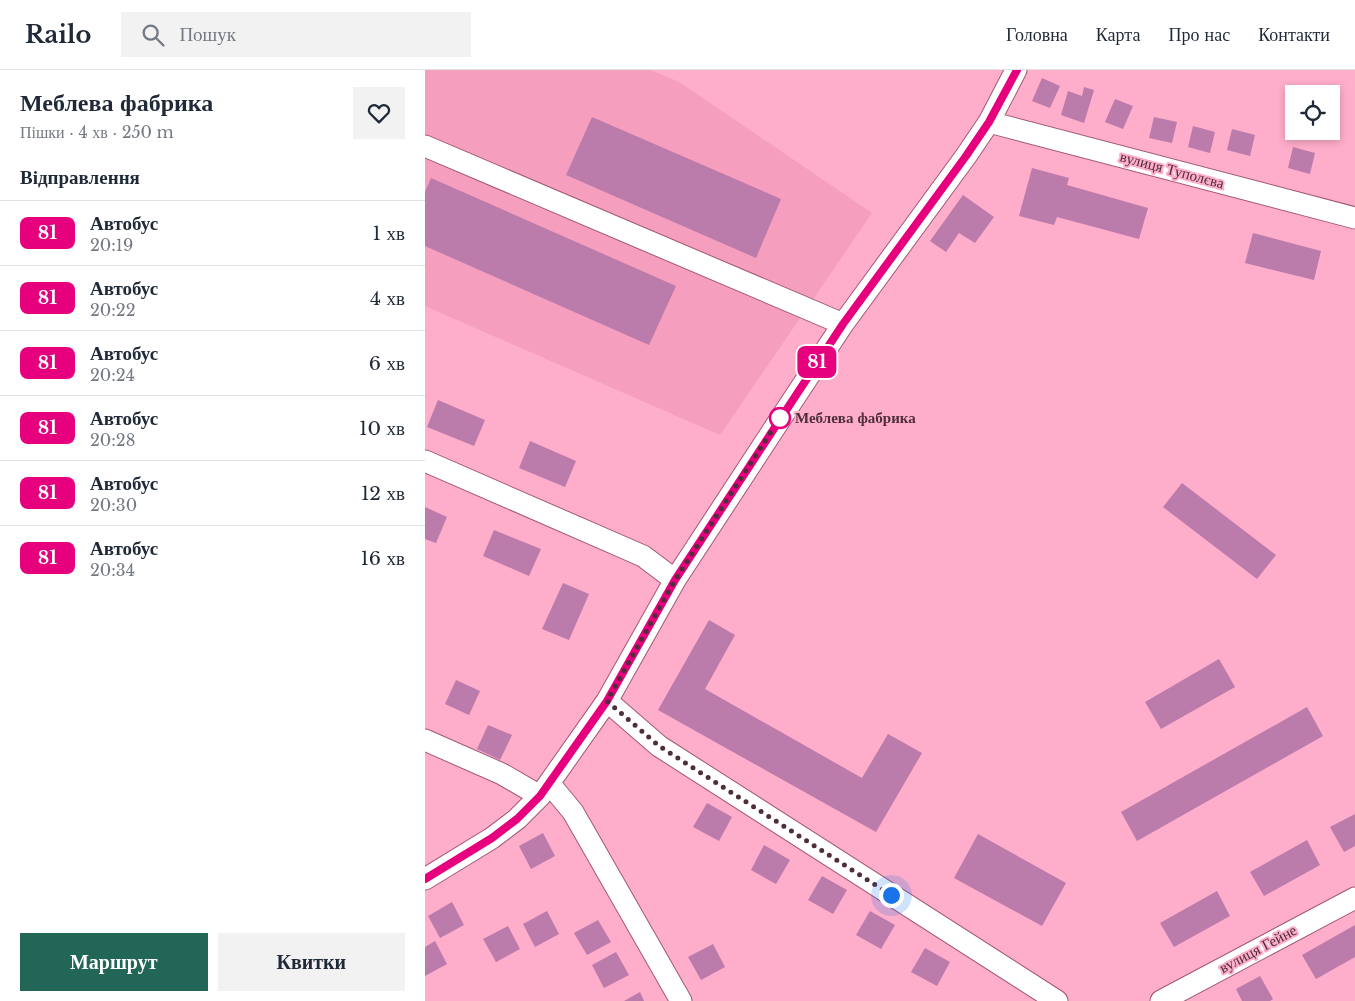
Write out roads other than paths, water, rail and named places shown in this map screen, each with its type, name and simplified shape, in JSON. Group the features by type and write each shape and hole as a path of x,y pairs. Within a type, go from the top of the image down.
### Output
{"street":[{"path":"425,879 492,838 517,819 545,789 607,701 675,580 843,324 966,156 989,122 1017,70"},
{"name":"вулиця Туполєва","path":"989,122 1355,218"},
{"path":"425,146 843,324"},
{"path":"425,461 643,556 675,580"},
{"path":"607,701 659,746 1057,1001"},
{"path":"425,740 502,774 545,789 573,812 681,1001"},
{"name":"вулиця Гейне","path":"1161,1001 1355,898"}],"place":[{"name":"Меблева фабрика","path":"780,418"}]}
